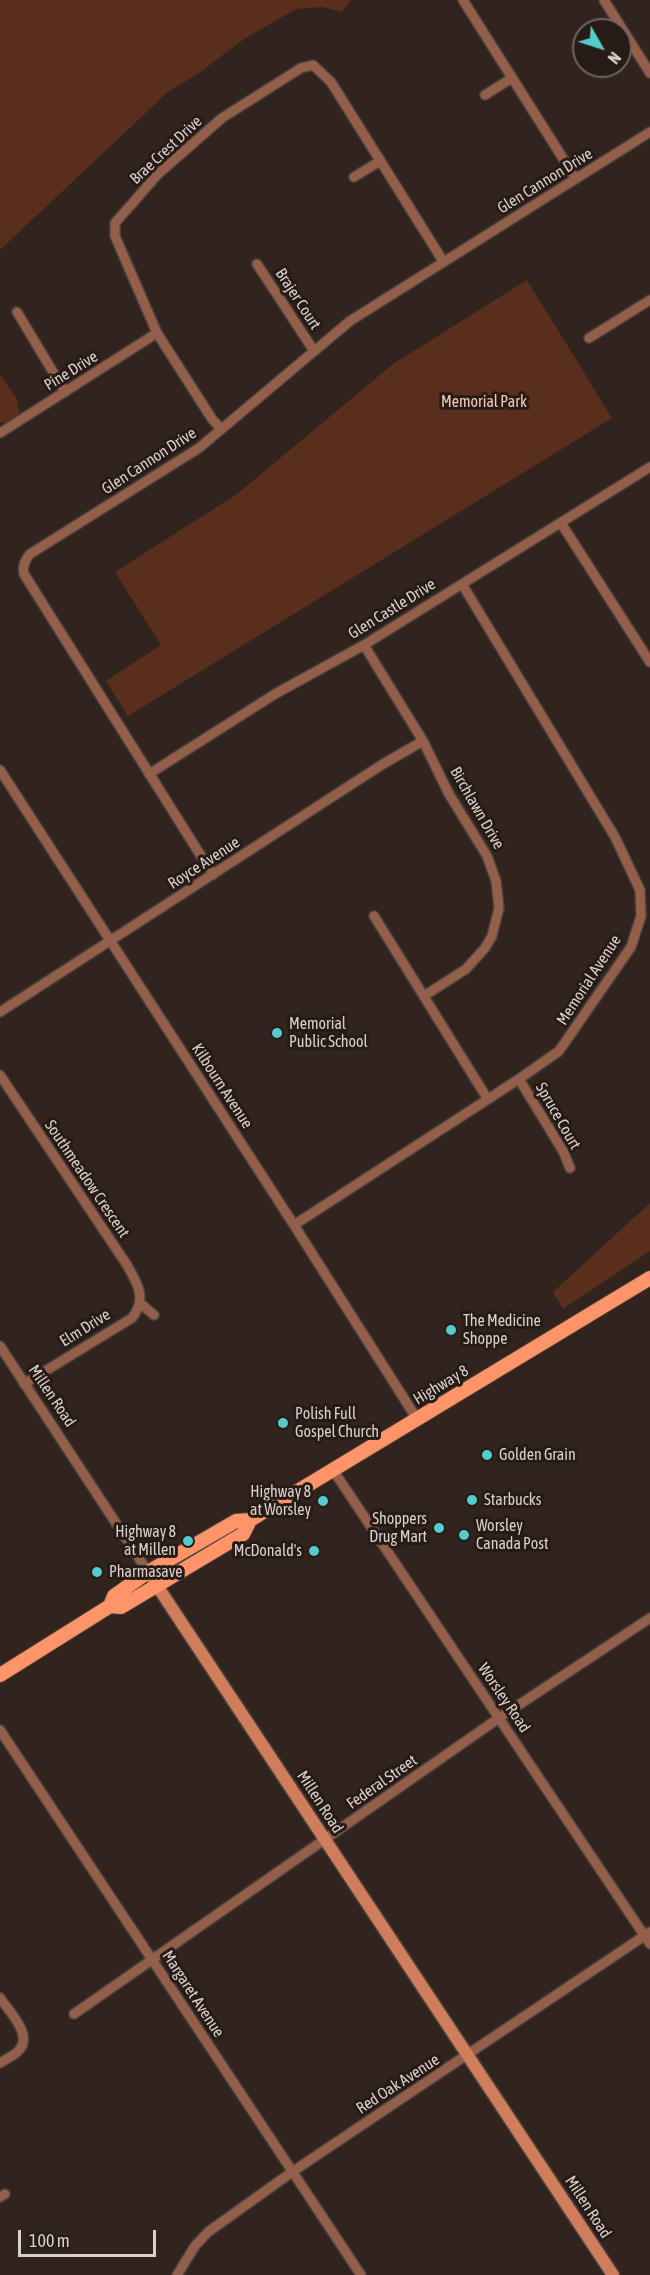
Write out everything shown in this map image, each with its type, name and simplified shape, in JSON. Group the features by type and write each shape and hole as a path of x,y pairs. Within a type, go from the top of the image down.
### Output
{"main road":[{"name":"Highway 8","path":"0,1675 110,1606 114,1596 148,1572 236,1521 250,1520 650,1278"},
{"name":"Highway 8","path":"110,1606 121,1607 158,1587 243,1534 250,1520"}],"street":[{"path":"463,0 576,179"},
{"path":"604,0 650,73"},
{"name":"Brae Crest Drive","path":"221,429 212,419 157,333 115,236 115,223 158,174 222,118 302,68 313,65 331,82 443,261"},
{"path":"485,95 512,78"},
{"name":"Glen Cannon Drive","path":"213,875 23,569 25,561 30,554 199,448 350,321 650,132"},
{"path":"354,177 380,161"},
{"name":"Brajer Court","path":"256,264 314,351"},
{"path":"589,338 650,300"},
{"path":"17,312 65,392"},
{"name":"Pine Drive","path":"0,433 157,333"},
{"name":"Glen Castle Drive","path":"149,774 275,694 364,645 650,467"},
{"path":"561,523 650,662"},
{"name":"Memorial Avenue","path":"294,1225 519,1079 558,1051 631,947 641,916 640,890 615,837 462,584"},
{"name":"Birchlawn Drive","path":"364,645 423,741 449,794 493,868 499,908 492,936 466,969 424,996"},
{"name":"Royce Avenue","path":"0,1012 382,764 423,741"},
{"name":"Kilbourn Avenue","path":"0,770 417,1419"},
{"path":"374,916 487,1098"},
{"name":"Southmeadow Crescent","path":"0,1075 129,1269 138,1287 140,1303"},
{"name":"Spruce Court","path":"519,1079 570,1168"},
{"path":"140,1303 154,1315"},
{"name":"Elm Drive","path":"24,1384 132,1318 140,1308 140,1303"},
{"name":"Millen Road","path":"0,1346 613,2275"},
{"name":"Worsley Road","path":"333,1470 648,1938"},
{"name":"Federal Street","path":"74,2014 499,1718 650,1618"},
{"name":"Margaret Avenue","path":"0,1730 361,2275"},
{"name":"Red Oak Avenue","path":"177,2275 183,2263 208,2232 292,2172 648,1938"},
{"path":"0,1998 23,2033 24,2042 19,2051 0,2064"}],"green space":[{"path":"0,0 351,0 342,12 322,7 296,9 244,39 199,73 168,92 0,250"},
{"name":"Memorial Park","path":"527,280 612,418 128,716 106,681 161,645 115,572 237,494 393,364"},
{"path":"0,374 17,399 20,415 4,423 0,422"},
{"path":"650,1203 650,1251 563,1309 553,1292"}],"place":[{"name":"Memorial Public School","path":"277,1033"},
{"name":"The Medicine Shoppe","path":"451,1330"},
{"name":"Polish Full Gospel Church","path":"283,1423"},
{"name":"Golden Grain","path":"487,1455"},
{"name":"Starbucks","path":"472,1500"},
{"name":"Highway 8 at Worsley","path":"323,1501"},
{"name":"Shoppers Drug Mart","path":"439,1528"},
{"name":"Worsley Canada Post","path":"464,1535"},
{"name":"Highway 8 at Millen","path":"188,1541"},
{"name":"McDonald's","path":"314,1551"},
{"name":"Pharmasave","path":"97,1572"}]}
